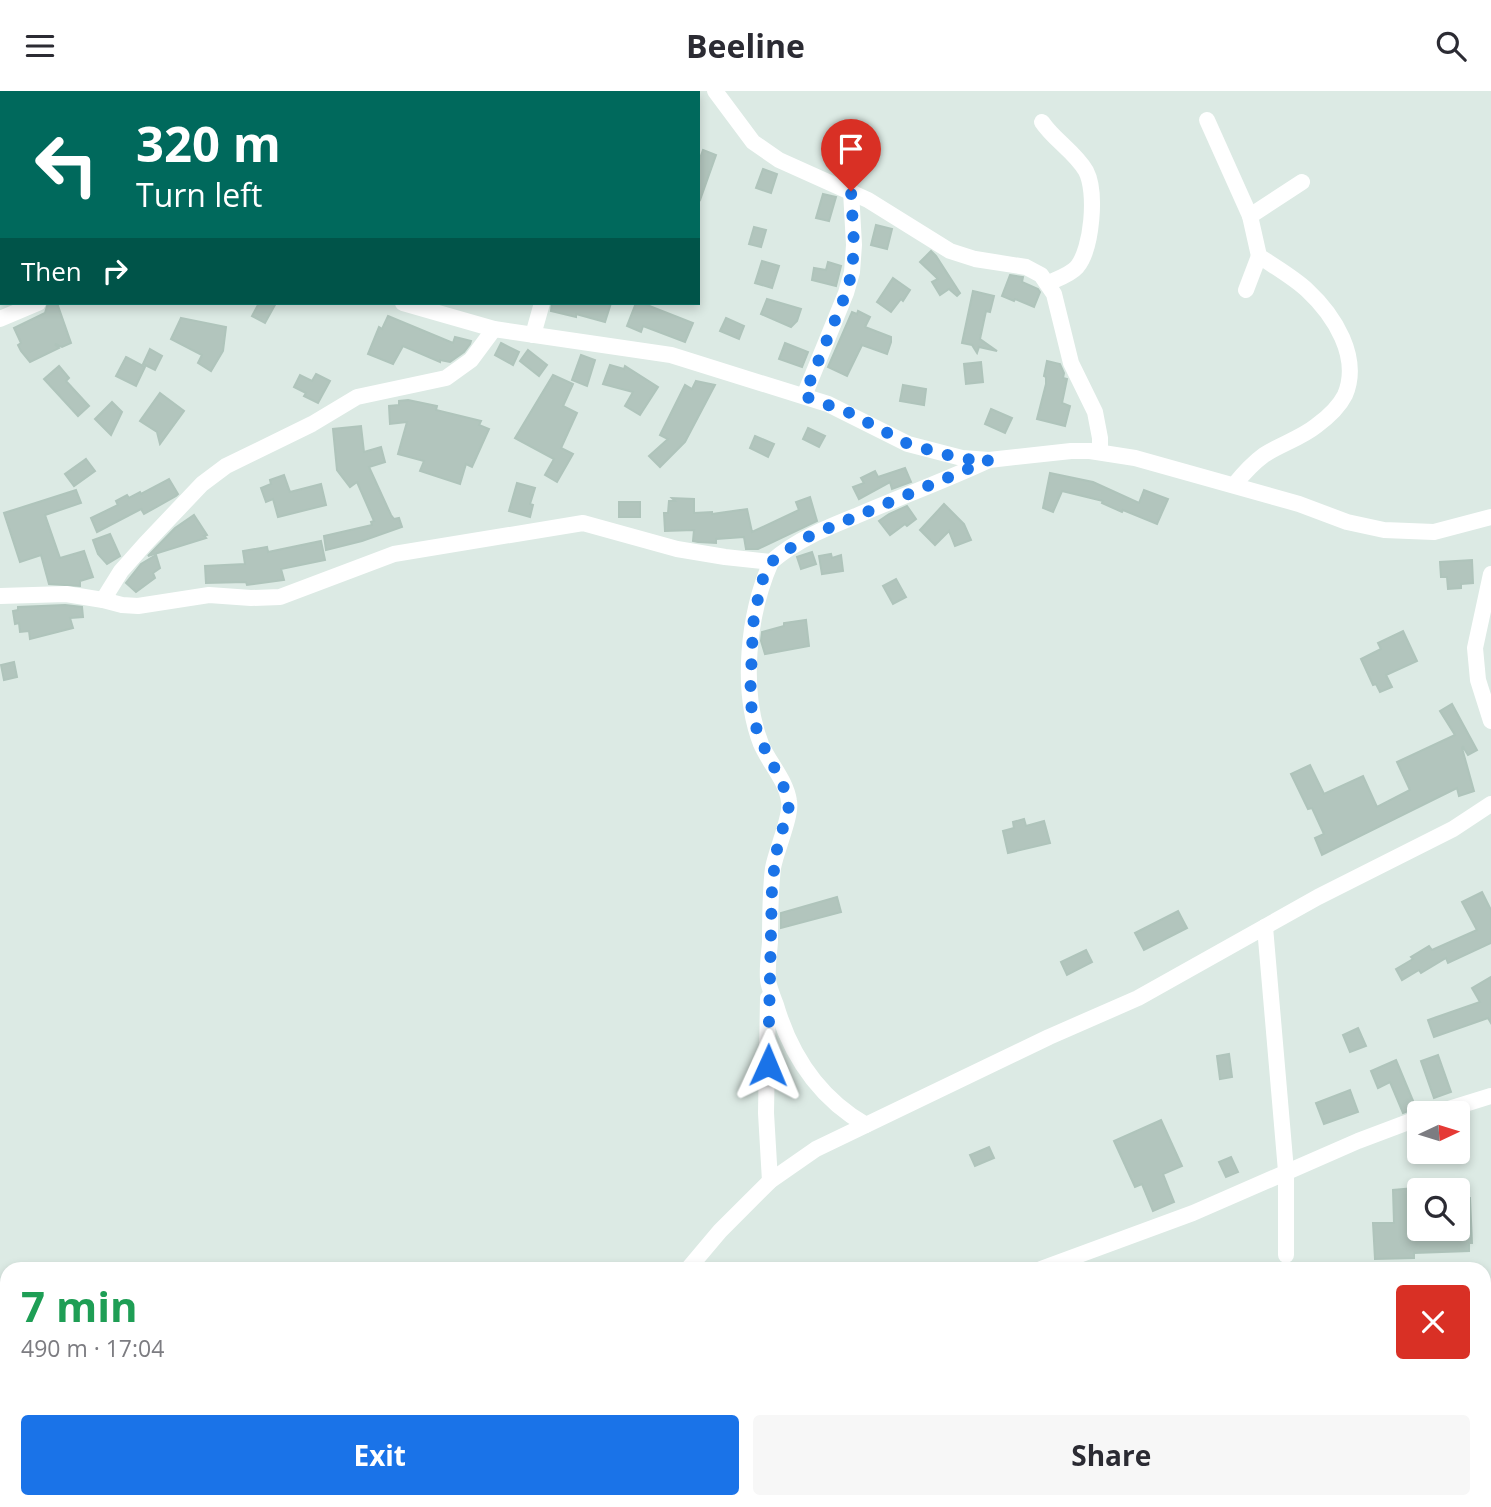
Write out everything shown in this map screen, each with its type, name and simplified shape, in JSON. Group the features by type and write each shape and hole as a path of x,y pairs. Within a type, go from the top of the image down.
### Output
{"street":[{"path":"715,91 759,148 779,160 851,191 950,251 975,259 1026,267 1041,275 1048,283 1058,305 1070,363 1099,423 1100,453"},
{"path":"1207,120 1250,216 1259,256 1246,289"},
{"path":"1042,122 1085,170 1090,183 1091,202 1090,229 1082,258 1076,268 1048,283"},
{"path":"1250,216 1302,182"},
{"path":"804,396 852,272 854,245 851,191"},
{"path":"1234,485 1264,455 1313,428 1334,410 1345,395 1350,375 1345,344 1328,313 1308,290 1259,256"},
{"path":"0,319 33,305"},
{"path":"411,305 494,330 671,355 804,396 850,413 908,444 962,459 989,460 1072,451 1100,453 1167,465 1299,504 1347,522 1384,530 1434,531 1491,517"},
{"path":"533,335 541,305"},
{"path":"103,600 121,571 145,544 202,484 226,466 312,424 357,397 446,379 471,361 494,330"},
{"path":"770,1181 766,1113 773,868 789,806 783,785 758,735 750,701 750,673 761,583 771,562 789,547 813,534 989,460"},
{"path":"0,596 90,596 122,605 138,606 209,594 251,598 281,597 401,552 583,523 677,549 771,562"},
{"path":"1491,574 1479,625 1475,664 1491,721"},
{"path":"694,1262 720,1231 770,1181 816,1149 1049,1037 1138,998 1318,897 1454,829 1491,804"},
{"path":"1265,927 1286,1171 1286,1255"},
{"path":"768,981 779,1016 805,1070 831,1101 866,1125"},
{"path":"1470,1102 1491,1096"},
{"path":"1060,1262 1193,1213 1368,1136 1407,1122"}],"building":[{"path":"703,150 716,155 700,200 700,158"},
{"path":"763,169 777,174 771,193 756,188"},
{"path":"823,194 836,197 829,221 816,218"},
{"path":"876,225 892,229 887,249 871,245"},
{"path":"754,227 766,230 761,247 749,244"},
{"path":"931,251 960,293 957,296 949,289 940,295 932,282 938,279 920,262"},
{"path":"762,261 779,266 772,288 755,283"},
{"path":"828,262 841,266 836,286 812,280 814,268 826,270"},
{"path":"1010,275 1023,277 1022,282 1038,289 1040,292 1034,307 1002,296"},
{"path":"893,278 910,290 891,312 877,302"},
{"path":"973,291 994,296 990,312 986,311 980,339 997,351 979,347 977,353 972,345 962,343"},
{"path":"767,299 801,309 797,321 791,327 761,314"},
{"path":"47,305 58,305 71,343 62,347 55,344 59,348 30,362 18,345 21,343 14,328 45,313"},
{"path":"258,305 275,305 265,323 252,316"},
{"path":"552,305 610,305 605,322 551,311"},
{"path":"635,305 647,305 693,323 685,342 643,326 641,332 627,326"},
{"path":"858,311 870,317 865,327 891,337 891,342 887,354 862,345 847,376 828,367 852,312 857,314"},
{"path":"388,316 453,343 455,337 471,341 464,352 450,362 440,362 403,346 393,364 368,354 379,327 382,329"},
{"path":"181,318 226,327 223,351 211,371 198,363 202,355 171,339"},
{"path":"726,318 744,326 739,339 720,331"},
{"path":"501,343 519,352 513,365 495,355"},
{"path":"785,343 808,352 802,367 779,359"},
{"path":"150,349 162,356 155,370 143,364"},
{"path":"528,350 547,365 539,376 520,361"},
{"path":"581,355 595,360 587,386 572,380"},
{"path":"126,357 145,367 136,386 116,376"},
{"path":"1047,361 1060,364 1063,378 1067,379 1062,403 1070,406 1065,426 1037,419 1046,384 1044,376"},
{"path":"981,362 983,382 966,384 964,364"},
{"path":"610,365 624,369 625,366 658,387 640,415 625,406 633,392 603,384"},
{"path":"59,366 69,378 66,381 89,406 78,416 44,379"},
{"path":"316,374 330,381 318,403 294,387 300,375 312,381"},
{"path":"553,375 573,384 563,406 577,413 561,448 573,454 557,482 545,475 554,459 515,438"},
{"path":"696,381 715,385 685,442 660,467 649,456 668,439 660,435 685,385 692,389"},
{"path":"903,385 926,389 924,405 900,401"},
{"path":"160,393 184,411 160,444 157,432 140,421"},
{"path":"408,400 437,406 436,410 481,421 479,425 489,429 472,467 466,464 460,484 420,471 424,461 398,454 407,422 390,424 389,406"},
{"path":"112,402 122,412 111,435 95,419"},
{"path":"991,409 1012,418 1005,433 985,424"},
{"path":"361,426 364,452 381,447 385,462 369,467 391,515 394,519 399,518 402,527 326,550 324,536 372,525 371,522 374,521 357,482 350,487 337,470 333,429"},
{"path":"808,428 825,436 819,447 803,439"},
{"path":"755,436 774,444 768,457 750,448"},
{"path":"86,459 95,471 74,486 65,474"},
{"path":"905,468 911,482 892,489 890,482 859,499 853,487 864,483 861,478 875,471 878,477"},
{"path":"1050,473 1093,482 1139,503 1144,490 1168,499 1157,524 1123,510 1122,512 1102,503 1103,501 1062,491 1053,512 1043,508"},
{"path":"284,475 290,492 321,484 326,505 278,517 273,499 266,502 261,488 271,484 270,480"},
{"path":"169,479 178,494 176,496 144,514 141,509 97,532 91,518 118,505 116,501 127,495 129,498 140,492 141,494"},
{"path":"517,483 535,488 530,504 533,505 530,517 509,511"},
{"path":"76,490 81,503 45,515 60,558 84,551 93,577 80,581 80,586 49,584 41,555 20,562 4,513"},
{"path":"810,497 817,521 758,549 746,549 744,537 716,539 716,543 698,542 693,541 694,530 665,531 664,513 668,513 669,501 675,501 672,498 694,499 694,513 712,514 747,509 752,532 799,510 796,502"},
{"path":"619,502 640,502 640,517 619,517"},
{"path":"944,504 964,524 971,540 955,546 949,531 935,545 920,530"},
{"path":"907,506 916,519 890,535 879,521"},
{"path":"194,515 207,535 204,536 206,538 148,556 175,528"},
{"path":"110,534 120,556 107,564 98,554 93,540"},
{"path":"321,541 325,560 281,569 284,580 247,585 246,582 206,583 205,566 245,564 243,551 267,547 268,552"},
{"path":"812,552 816,564 801,569 797,557"},
{"path":"831,554 832,558 841,555 843,571 822,574 819,556"},
{"path":"156,555 160,568 153,573 155,578 136,592 126,583 141,564"},
{"path":"1472,560 1473,583 1448,589 1447,577 1441,577 1440,562"},
{"path":"896,579 906,597 893,604 883,586"},
{"path":"18,607 82,607 83,617 70,618 73,628 30,639 29,631 20,632 19,623 15,624 13,611 18,610"},
{"path":"806,620 809,646 765,654 761,641 762,632 784,626 784,623"},
{"path":"1403,631 1417,661 1386,675 1392,687 1380,692 1376,684 1373,685 1361,659 1381,649 1378,643"},
{"path":"14,662 17,677 4,680 1,665"},
{"path":"1452,704 1477,750 1468,755 1462,748 1474,791 1459,796 1457,788 1322,855 1315,838 1324,834 1291,774 1310,765 1324,794 1363,776 1377,807 1410,790 1397,762 1455,735 1440,711"},
{"path":"1024,819 1026,826 1044,821 1050,843 1008,853 1003,831 1014,828 1013,822"},
{"path":"1482,892 1491,910 1491,943 1448,963 1446,958 1421,973 1419,970 1402,980 1396,969 1413,959 1411,957 1429,946 1432,950 1477,930 1462,902"},
{"path":"837,897 841,912 781,928 781,913"},
{"path":"1178,911 1187,928 1144,950 1135,933"},
{"path":"1086,950 1092,962 1067,975 1061,962"},
{"path":"1491,977 1491,1023 1488,1018 1434,1037 1428,1020 1480,1002 1472,988"},
{"path":"1358,1028 1366,1046 1350,1052 1343,1035"},
{"path":"1229,1054 1232,1077 1220,1079 1217,1056"},
{"path":"1438,1055 1451,1092 1434,1098 1421,1061"},
{"path":"1396,1060 1413,1101 1407,1101 1407,1111 1403,1113 1390,1082 1378,1088 1371,1071"},
{"path":"1350,1090 1358,1112 1324,1124 1316,1103"},
{"path":"1161,1120 1182,1166 1163,1174 1174,1202 1153,1211 1142,1184 1135,1187 1114,1141"},
{"path":"989,1147 994,1158 975,1166 970,1155"},
{"path":"1231,1157 1238,1172 1226,1177 1219,1162"},
{"path":"1407,1189 1407,1241 1470,1241 1470,1198 1472,1243 1469,1243 1469,1251 1414,1253 1414,1258 1375,1259 1373,1223 1394,1223 1393,1190"}],"route":[{"path":"768,1065 768,981 773,868 789,806 783,785 758,735 750,701 753,624 761,583 771,562 803,539 989,460 962,459 908,444 850,413 804,396 834,325 852,272 854,245 851,191"}]}
